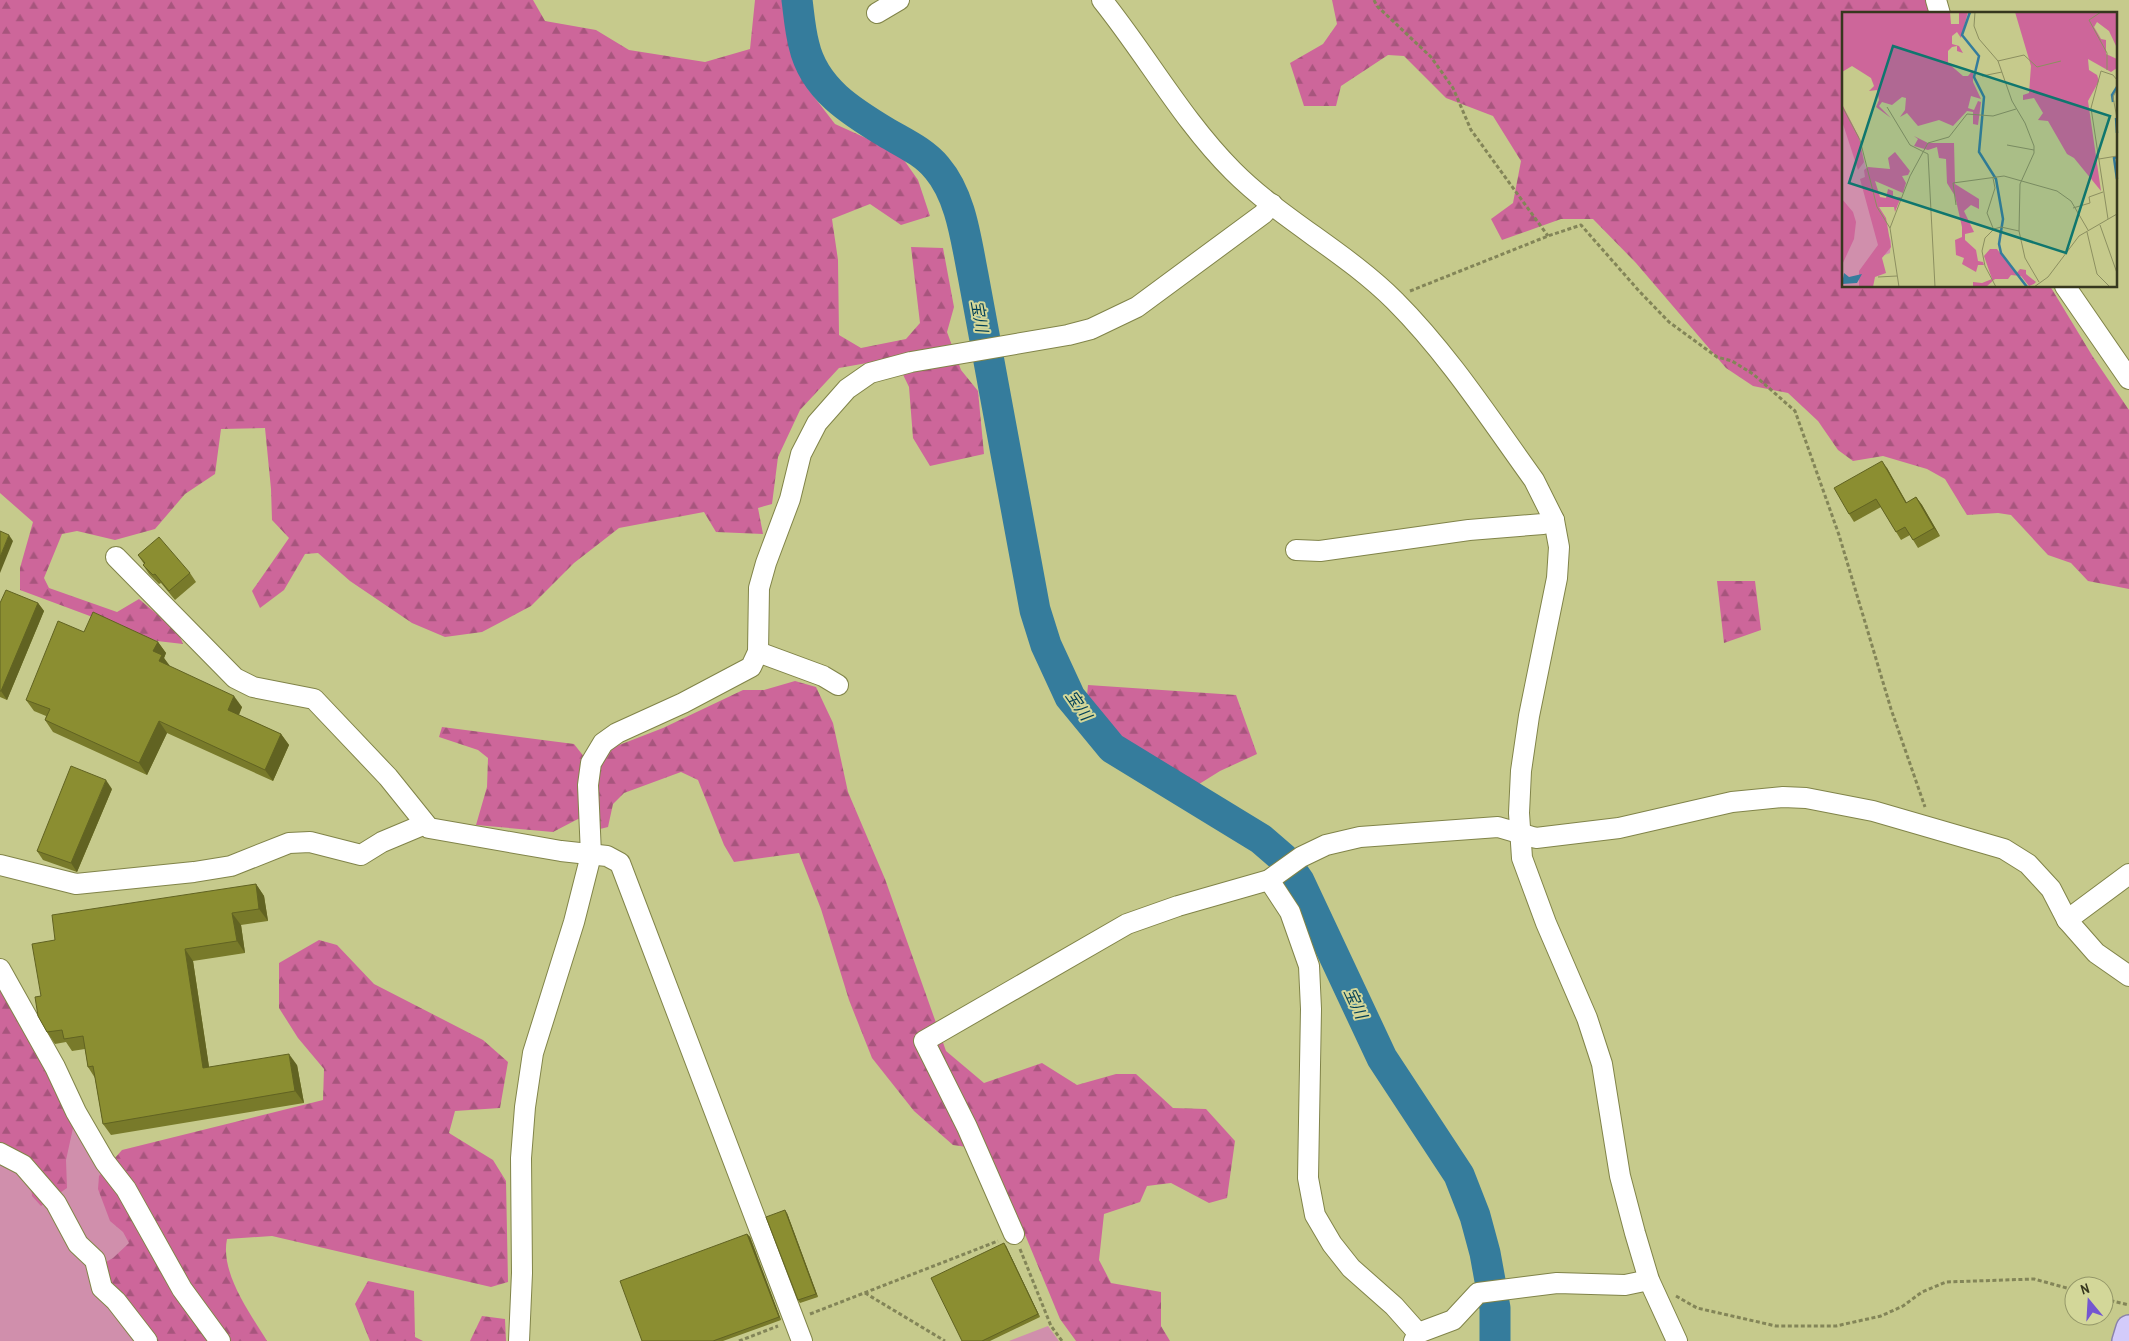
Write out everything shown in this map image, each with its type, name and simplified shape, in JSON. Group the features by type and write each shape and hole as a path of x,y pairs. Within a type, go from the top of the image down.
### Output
{"main road":[{"path":"2125,1341 2129,1328"}],"street":[{"path":"877,12 900,0"},
{"path":"1102,0 1132,37 1208,144 1234,172 1272,204 1364,272 1395,300 1438,349 1529,472 1554,520 1560,547 1557,578 1529,716 1521,771 1522,858 1546,923 1587,1018 1602,1064 1620,1176 1650,1280 1677,1341"},
{"path":"519,1341 522,1273 521,1158 524,1107 533,1053 574,922 591,855 588,785 591,763 603,744 617,733 731,679 751,667 758,652 759,588 766,563 790,499 801,454 817,423 847,389 870,374 911,362 1068,336 1091,329 1137,307 1263,214 1272,204"},
{"path":"2066,288 2129,380"},
{"path":"1296,550 1320,551 1469,530 1543,524 1554,520"},
{"path":"116,557 235,678 253,688 314,699 388,777 429,828 607,856 620,863 802,1341"},
{"path":"758,652 823,676 838,685"},
{"path":"1014,1234 967,1127 924,1041 1127,924 1178,906 1269,880 1301,857 1326,845 1360,837 1498,827 1536,838 1619,828 1732,802 1783,797 1835,803 1932,826 2004,849 2028,864 2051,889 2067,920 2096,952 2129,976"},
{"path":"0,865 76,884 117,881 231,866 289,843 310,842 361,855 382,842 424,824"},
{"path":"2067,920 2129,874"},
{"path":"1269,880 1290,912 1309,966 1311,1010 1308,1178 1315,1215 1332,1244 1351,1268 1394,1306 1416,1337 1453,1320 1478,1293 1557,1283 1625,1285 1650,1280"},
{"path":"0,969 55,1067 76,1112 105,1162 126,1189 182,1289 220,1341"},
{"path":"0,1153 23,1165 56,1203 78,1244 95,1260 102,1288 116,1301 147,1341"}],"path":[{"path":"1374,0 1431,57 1453,88 1471,130 1548,236"},
{"path":"1395,300 1402,294 1548,236 1581,225 1638,291 1669,322 1717,357 1732,361 1753,374 1795,411 1839,535 1891,709 1932,826"},
{"path":"739,1341 1014,1234 1052,1326 1062,1341"},
{"path":"1650,1280 1697,1308 1776,1326 1836,1326 1881,1316 1903,1306 1922,1292 1946,1282 2034,1280 2064,1288"},
{"path":"865,1293 945,1341"},
{"path":"2114,1301 2129,1305"}],"shaded area":[{"path":"0,989 214,1341 0,1341"},
{"path":"1048,1326 1059,1341 1009,1341"}],"green space":[{"path":"0,0 533,0 545,21 596,30 629,50 705,62 750,49 755,0 783,0 788,41 808,89 835,124 899,153 918,180 930,216 901,225 870,204 832,219 838,260 839,335 861,348 906,339 920,323 911,247 943,248 954,307 947,332 961,370 978,391 984,454 930,466 913,438 909,387 895,358 839,368 800,410 778,457 772,504 758,508 763,534 716,532 704,512 619,528 574,563 531,606 482,632 445,637 412,623 350,581 318,553 305,554 284,590 260,608 252,591 289,538 272,520 265,428 221,429 215,474 185,494 155,529 115,540 77,531 62,534 44,578 49,588 117,612 139,599 178,632 183,644 157,641 20,590 20,568 33,522 0,493"},
{"path":"1332,0 1927,0 1930,12 1842,12 1842,288 2051,288 2093,357 2129,410 2129,589 2088,581 2071,563 2048,555 2011,515 1998,513 1967,515 1945,479 1927,469 1883,456 1853,461 1838,450 1818,421 1788,393 1753,386 1726,368 1636,263 1593,219 1561,219 1502,240 1491,219 1513,203 1521,161 1493,116 1446,98 1404,56 1388,55 1341,86 1336,106 1304,106 1290,63 1323,44 1337,24"},
{"path":"1717,581 1755,581 1761,630 1724,643"},
{"path":"795,681 816,687 833,723 848,792 885,879 946,1051 984,1083 1042,1063 1077,1085 1116,1074 1136,1074 1173,1108 1206,1109 1235,1141 1227,1198 1209,1203 1171,1183 1147,1186 1140,1202 1104,1214 1099,1260 1111,1283 1161,1292 1161,1326 1170,1341 1076,1341 1060,1319 1026,1237 981,1149 953,1145 914,1111 872,1058 849,1000 821,909 799,853 734,862 724,845 698,780 681,772 624,793 613,804 608,827 600,829 596,821 578,819 553,832 476,825 487,787 488,758 478,750 439,737 442,727 574,744 585,758 606,757 614,747 663,728 743,690 764,690"},
{"path":"1088,685 1236,695 1257,754 1220,771 1196,786 1136,748 1111,726 1087,696"},
{"path":"319,940 337,945 374,984 483,1040 508,1062 500,1108 455,1111 449,1133 493,1160 506,1181 508,1282 491,1287 272,1236 227,1239 226,1252 232,1279 267,1341 150,1341 103,1298 89,1279 92,1270 113,1258 129,1243 123,1232 110,1221 98,1189 99,1176 122,1150 323,1100 324,1069 298,1038 279,1008 279,963"},
{"path":"0,980 75,1119 66,1160 67,1188 41,1206 32,1196 31,1185 24,1173 0,1160"},
{"path":"368,1281 414,1291 415,1337 423,1341 370,1341 355,1304"},
{"path":"482,1316 505,1319 506,1341 470,1341"}],"building":[{"path":"1882,461 1906,503 1916,497 1934,528 1913,540 1905,527 1896,532 1876,499 1849,514 1834,488"},
{"path":"0,531 9,535 0,557"},
{"path":"159,537 190,573 169,591 155,574 153,575 143,565 145,563 138,555"},
{"path":"6,590 38,603 0,691 0,603"},
{"path":"93,612 158,642 153,651 162,655 159,661 234,696 228,710 281,734 265,770 159,721 139,763 45,720 50,709 26,700 58,621 84,632"},
{"path":"71,766 106,780 71,863 37,851"},
{"path":"256,884 259,909 232,913 237,941 185,949 203,1068 289,1054 295,1091 103,1124 93,1066 88,1067 83,1036 64,1039 62,1030 47,1032 38,1016 35,997 41,996 32,944 55,940 52,915"},
{"path":"785,1210 816,1294 798,1300 766,1217"},
{"path":"747,1234 779,1317 713,1341 642,1341 620,1281"},
{"path":"1004,1243 1038,1314 982,1341 962,1341 931,1278"}],"waterway":[{"name":"宝川","path":"797,0 804,45 809,61 825,87 848,108 926,157 937,168 952,192 968,247 1035,610 1046,645 1070,697 1112,748 1261,839 1283,858 1299,881 1382,1058 1459,1175 1475,1216 1485,1253 1495,1308 1495,1341"}]}
